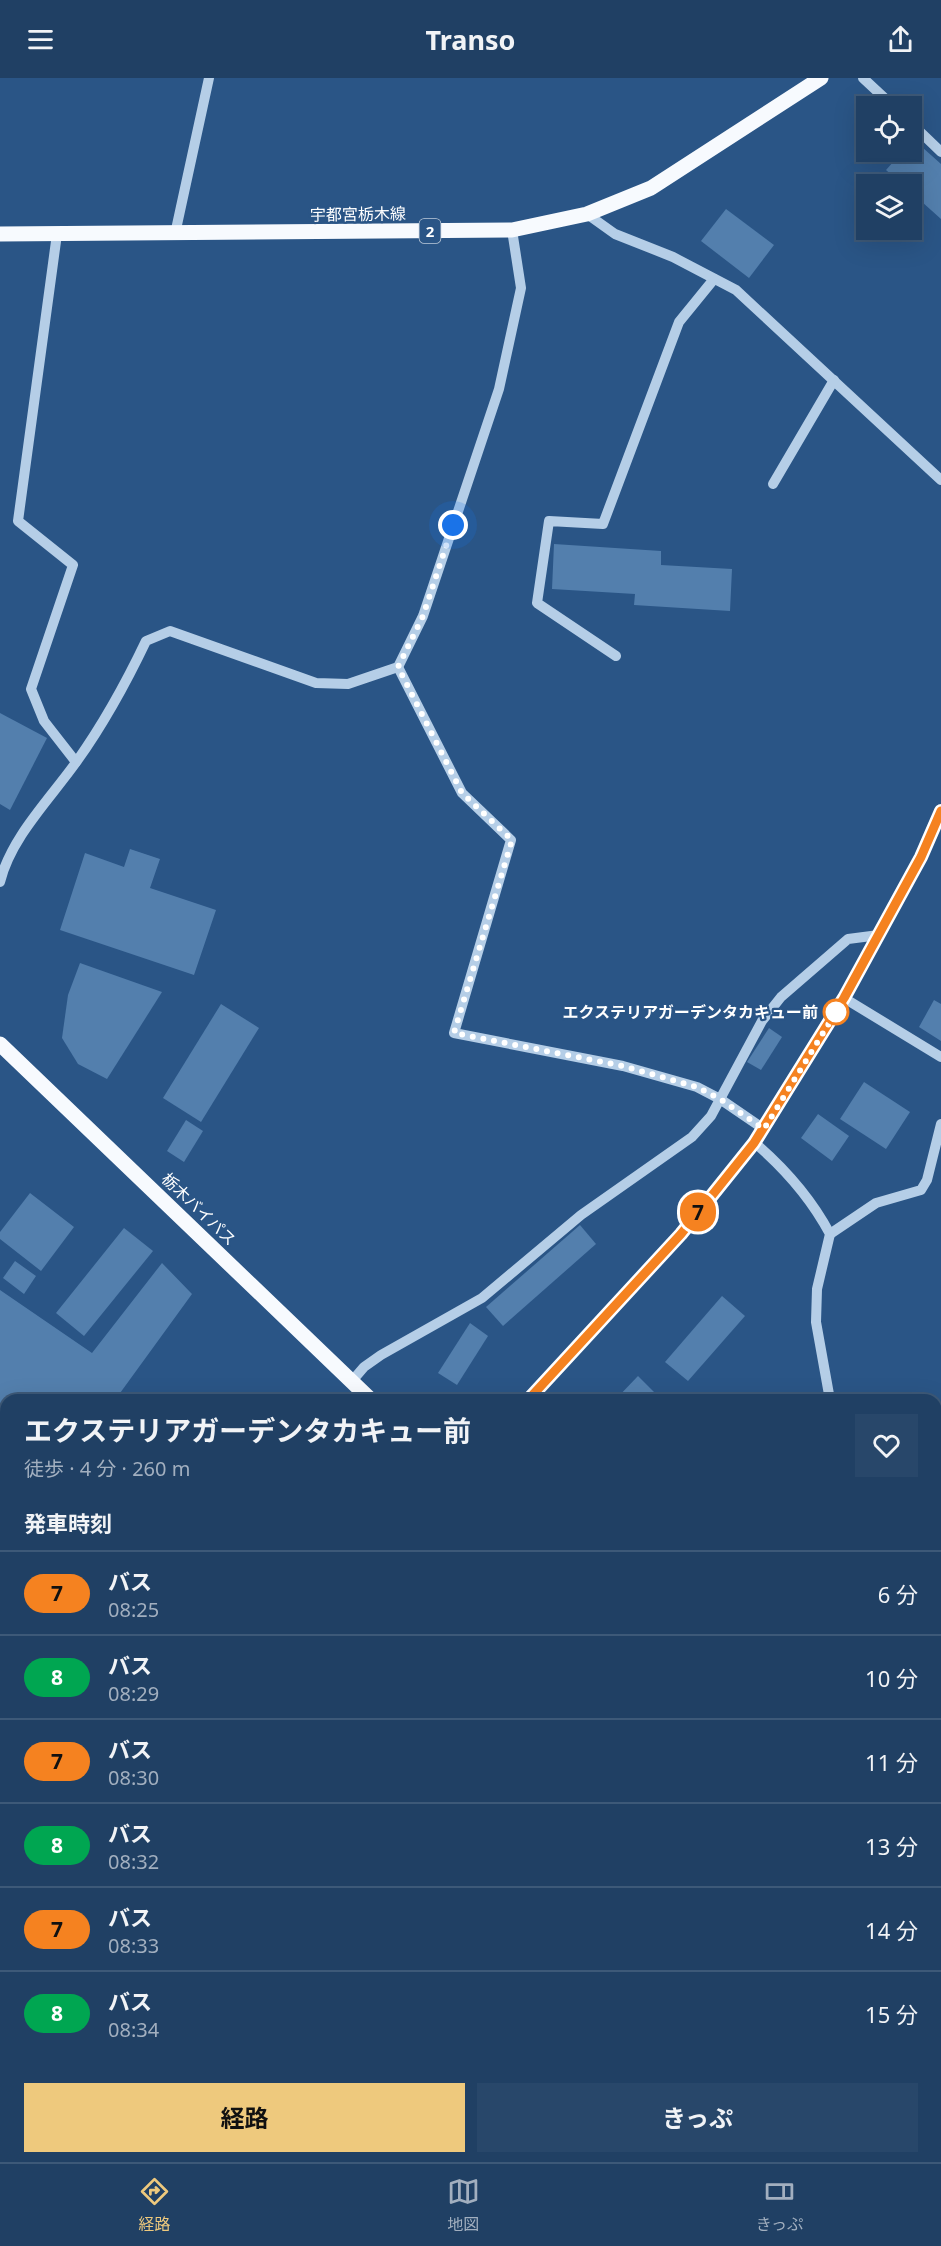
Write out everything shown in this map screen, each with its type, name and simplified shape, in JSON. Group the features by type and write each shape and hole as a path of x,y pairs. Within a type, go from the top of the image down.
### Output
{"main road":[{"name":"宇都宮栃木線","path":"0,234 512,230 587,214 651,188 821,78"},
{"name":"栃木バイパス","path":"0,1044 365,1394"}],"street":[{"path":"175,234 209,78"},
{"path":"863,78 882,96"},
{"path":"922,134 941,152"},
{"path":"587,214 615,234 673,257 736,290 941,480"},
{"path":"0,882 32,817 76,762 117,701 146,641 170,631 316,683 348,684 398,667 423,616 499,389 521,288 512,230"},
{"path":"57,234 18,521 73,566 31,689 44,721 76,762"},
{"path":"616,656 537,603 549,521 603,524 679,322 714,279"},
{"path":"773,484 834,380"},
{"path":"398,667 462,793 512,840 454,1033 623,1066 697,1087 720,1099 764,1129"},
{"path":"534,1394 681,1234 764,1129 844,998 921,857 941,811"},
{"path":"352,1381 364,1367 381,1355 482,1298 581,1215 692,1137 711,1116 762,1021 782,997 848,939 879,935"},
{"path":"844,998 941,1057"},
{"path":"829,1394 816,1322 817,1289 830,1234 876,1203 921,1191 927,1180 941,1124"},
{"path":"754,1143 773,1159 813,1207 830,1234"}],"building":[{"path":"922,147 941,164 941,219 922,202 922,174 891,174 886,170 893,162 922,162"},
{"path":"726,209 774,245 749,278 701,241"},
{"path":"554,544 661,551 661,565 732,569 730,611 634,605 635,594 552,589"},
{"path":"0,713 47,738 10,810 0,804"},
{"path":"130,849 160,859 150,888 216,910 194,975 60,930 85,853 124,867"},
{"path":"80,963 162,992 107,1079 78,1064 62,1038 68,995"},
{"path":"934,1000 941,1004 941,1041 919,1027"},
{"path":"221,1004 259,1028 201,1122 163,1098"},
{"path":"769,1028 782,1037 761,1070 747,1062"},
{"path":"864,1082 910,1112 886,1149 840,1119"},
{"path":"818,1114 849,1136 832,1161 801,1138"},
{"path":"186,1120 203,1131 184,1162 167,1151"},
{"path":"30,1193 74,1227 41,1271 0,1239 0,1232"},
{"path":"580,1225 596,1244 503,1326 486,1307"},
{"path":"124,1228 153,1251 84,1336 56,1313"},
{"path":"15,1261 36,1276 24,1294 3,1278"},
{"path":"162,1263 192,1294 119,1394 0,1394 0,1290 92,1353"},
{"path":"722,1296 745,1316 688,1381 665,1362"},
{"path":"470,1323 488,1336 457,1385 438,1373"},
{"path":"638,1376 656,1394 621,1394"}],"bus line":[{"name":"7","path":"534,1394 681,1234 764,1129 844,998 921,857 941,811"}],"place":[{"name":"エクステリアガーデンタカキュー前","path":"836,1012"}],"route":[{"path":"453,525 423,616 398,667 462,793 512,840 454,1033 623,1066 697,1087 720,1099 764,1129 836,1012"}]}
